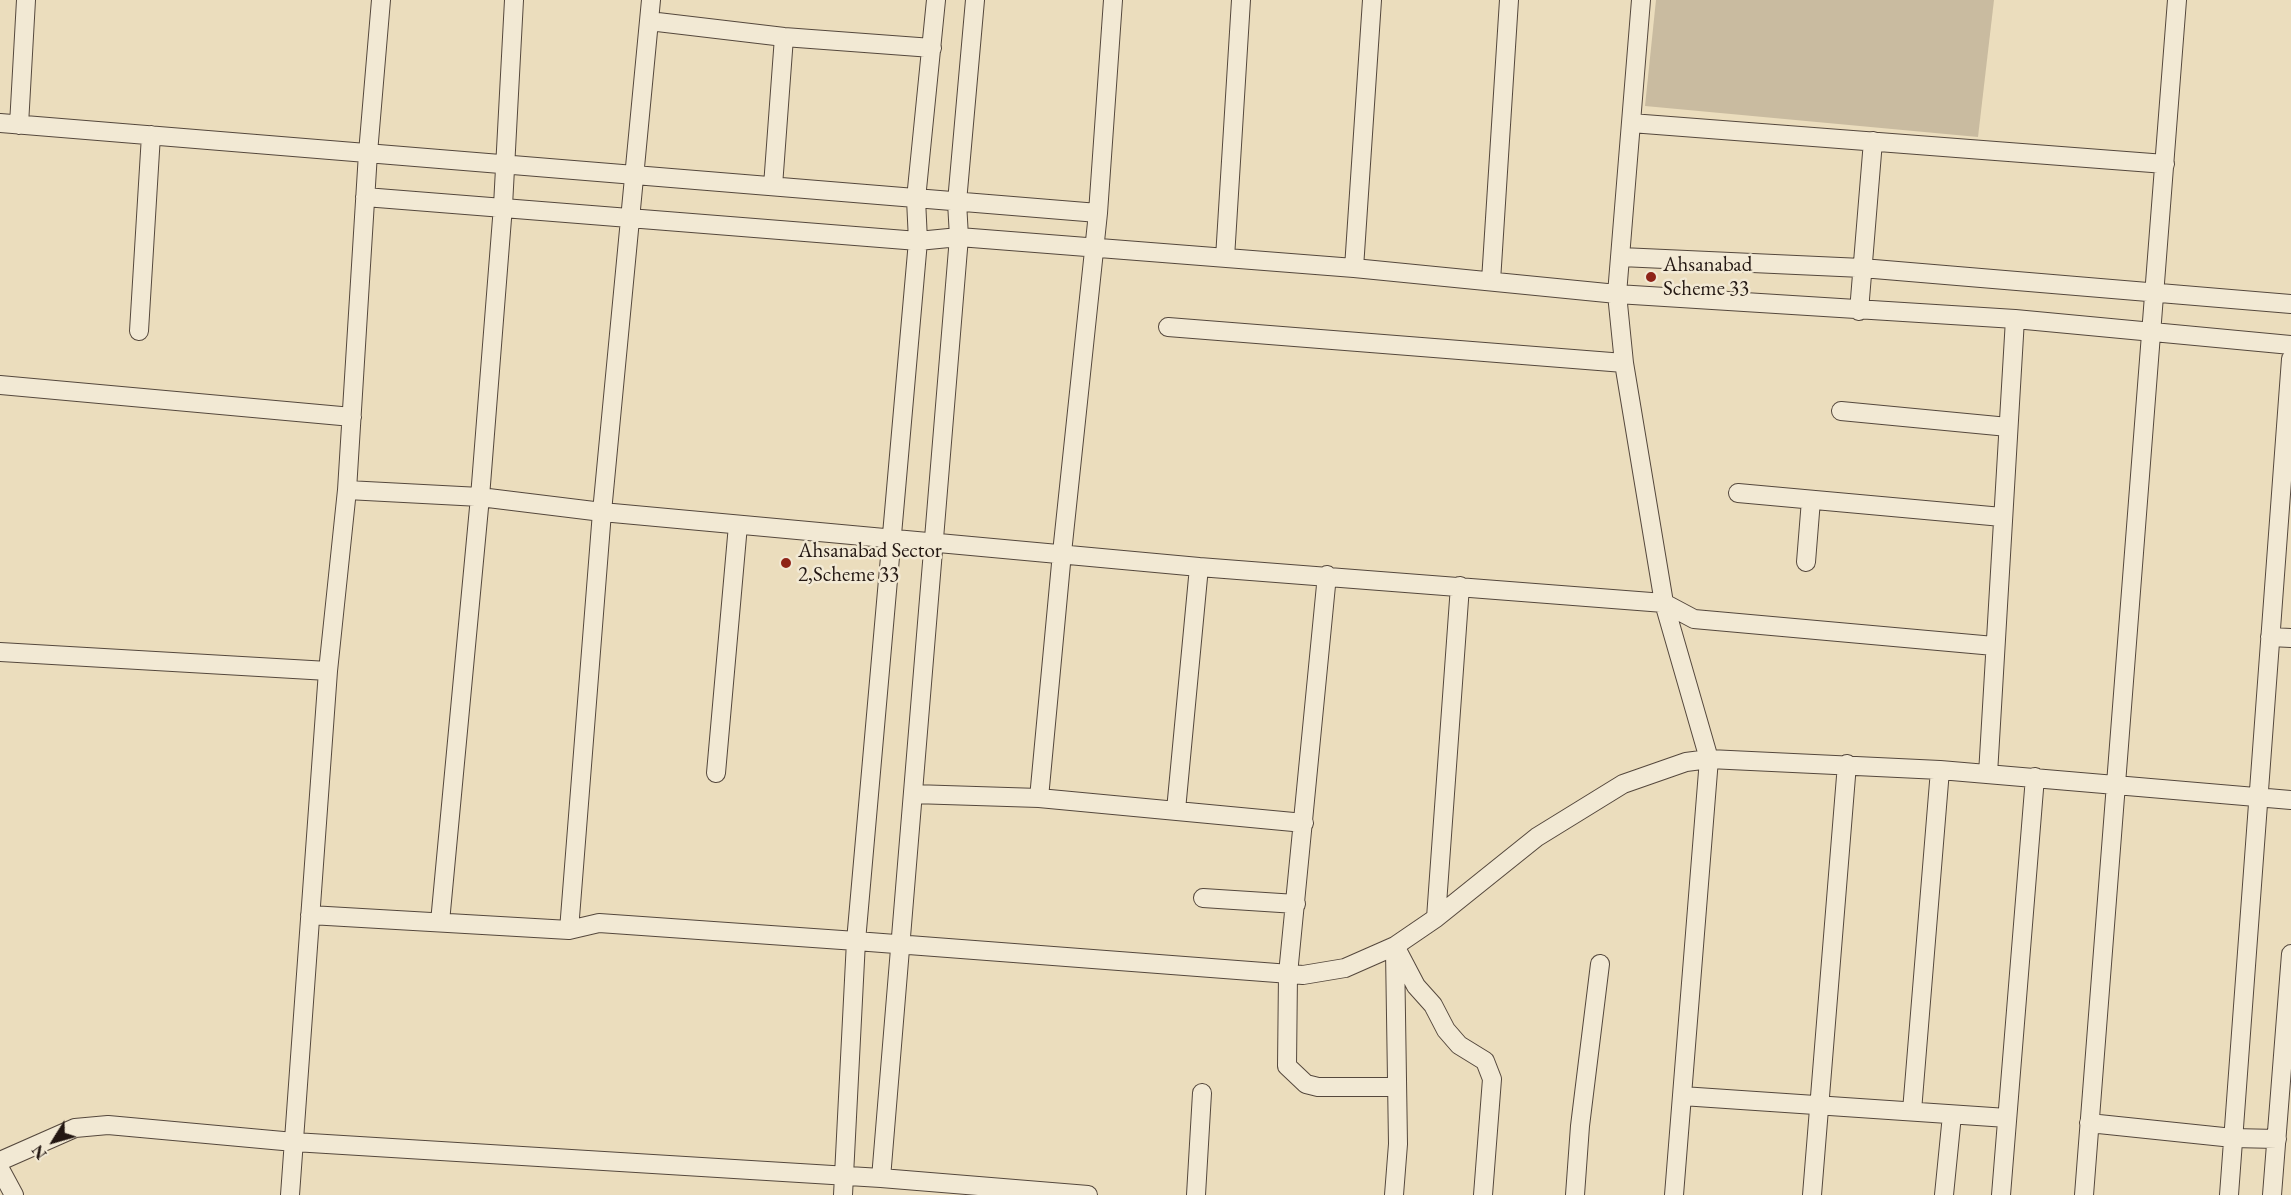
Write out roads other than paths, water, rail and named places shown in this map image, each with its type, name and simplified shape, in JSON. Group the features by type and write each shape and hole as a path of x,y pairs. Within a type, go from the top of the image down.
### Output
{"street":[{"path":"19,125 26,0"},
{"path":"290,1195 328,671 347,490 368,153 381,0"},
{"path":"440,922 480,497 503,206 514,0"},
{"path":"569,930 602,512 628,219 636,175 651,0"},
{"path":"843,1195 856,941 918,241 916,199 936,0"},
{"path":"881,1178 959,237 957,202 975,0"},
{"path":"1039,798 1098,213 1113,0"},
{"path":"1225,258 1241,0"},
{"path":"1353,268 1372,0"},
{"path":"1491,281 1509,0"},
{"path":"1641,0 1630,123 1622,257 1617,294 1623,363 1664,603 1709,759 1674,1195"},
{"path":"2084,1195 2114,783 2153,331 2177,0"},
{"path":"649,21 784,37 932,48"},
{"path":"772,186 784,37"},
{"path":"0,123 1098,213"},
{"path":"1630,123 2165,164"},
{"path":"140,331 152,135"},
{"path":"1859,311 1873,141"},
{"path":"365,197 503,206 628,219 918,241 959,237 1353,268 1617,294 2015,319 2291,345"},
{"path":"1622,257 1862,268 2291,303"},
{"path":"1988,774 2015,319"},
{"path":"1168,327 1623,363"},
{"path":"2229,1195 2291,359"},
{"path":"0,385 352,417"},
{"path":"1840,411 2008,427"},
{"path":"347,490 480,497 602,512 892,540 1062,553 1199,567 1328,575 1664,603 1694,619 1994,646"},
{"path":"1738,493 2002,517"},
{"path":"1806,562 1811,500"},
{"path":"716,773 738,525"},
{"path":"1176,810 1199,567"},
{"path":"1328,575 1288,974 1287,1066 1306,1083 1318,1087 1396,1087"},
{"path":"1436,918 1460,586"},
{"path":"2270,637 2291,638"},
{"path":"0,652 328,671"},
{"path":"310,915 569,930 598,923 1304,975 1345,968 1395,946 1436,918 1537,837 1623,784 1686,762 1709,759 1847,764 2114,783 2291,800"},
{"path":"1812,1195 1847,764"},
{"path":"1912,1111 1940,770"},
{"path":"2001,1195 2035,777"},
{"path":"913,794 1039,798 1304,823"},
{"path":"1203,898 1296,904"},
{"path":"1394,1195 1398,1144 1395,946"},
{"path":"1395,946 1416,986 1433,1005 1446,1030 1459,1045 1485,1061 1492,1079 1483,1195"},
{"path":"2272,1195 2291,954"},
{"path":"1575,1195 1580,1126 1600,964"},
{"path":"1196,1195 1202,1093"},
{"path":"1682,1096 2007,1119"},
{"path":"1944,1195 1952,1115"},
{"path":"2089,1124 2233,1138 2277,1139"},
{"path":"0,1161 75,1128 108,1125 294,1142 881,1178 1089,1195"},
{"path":"0,1169 14,1195"}],"place":[{"name":"Ahsanabad Scheme 33","path":"1651,277"},
{"name":"Ahsanabad Sector 2,Scheme 33","path":"786,563"}]}
